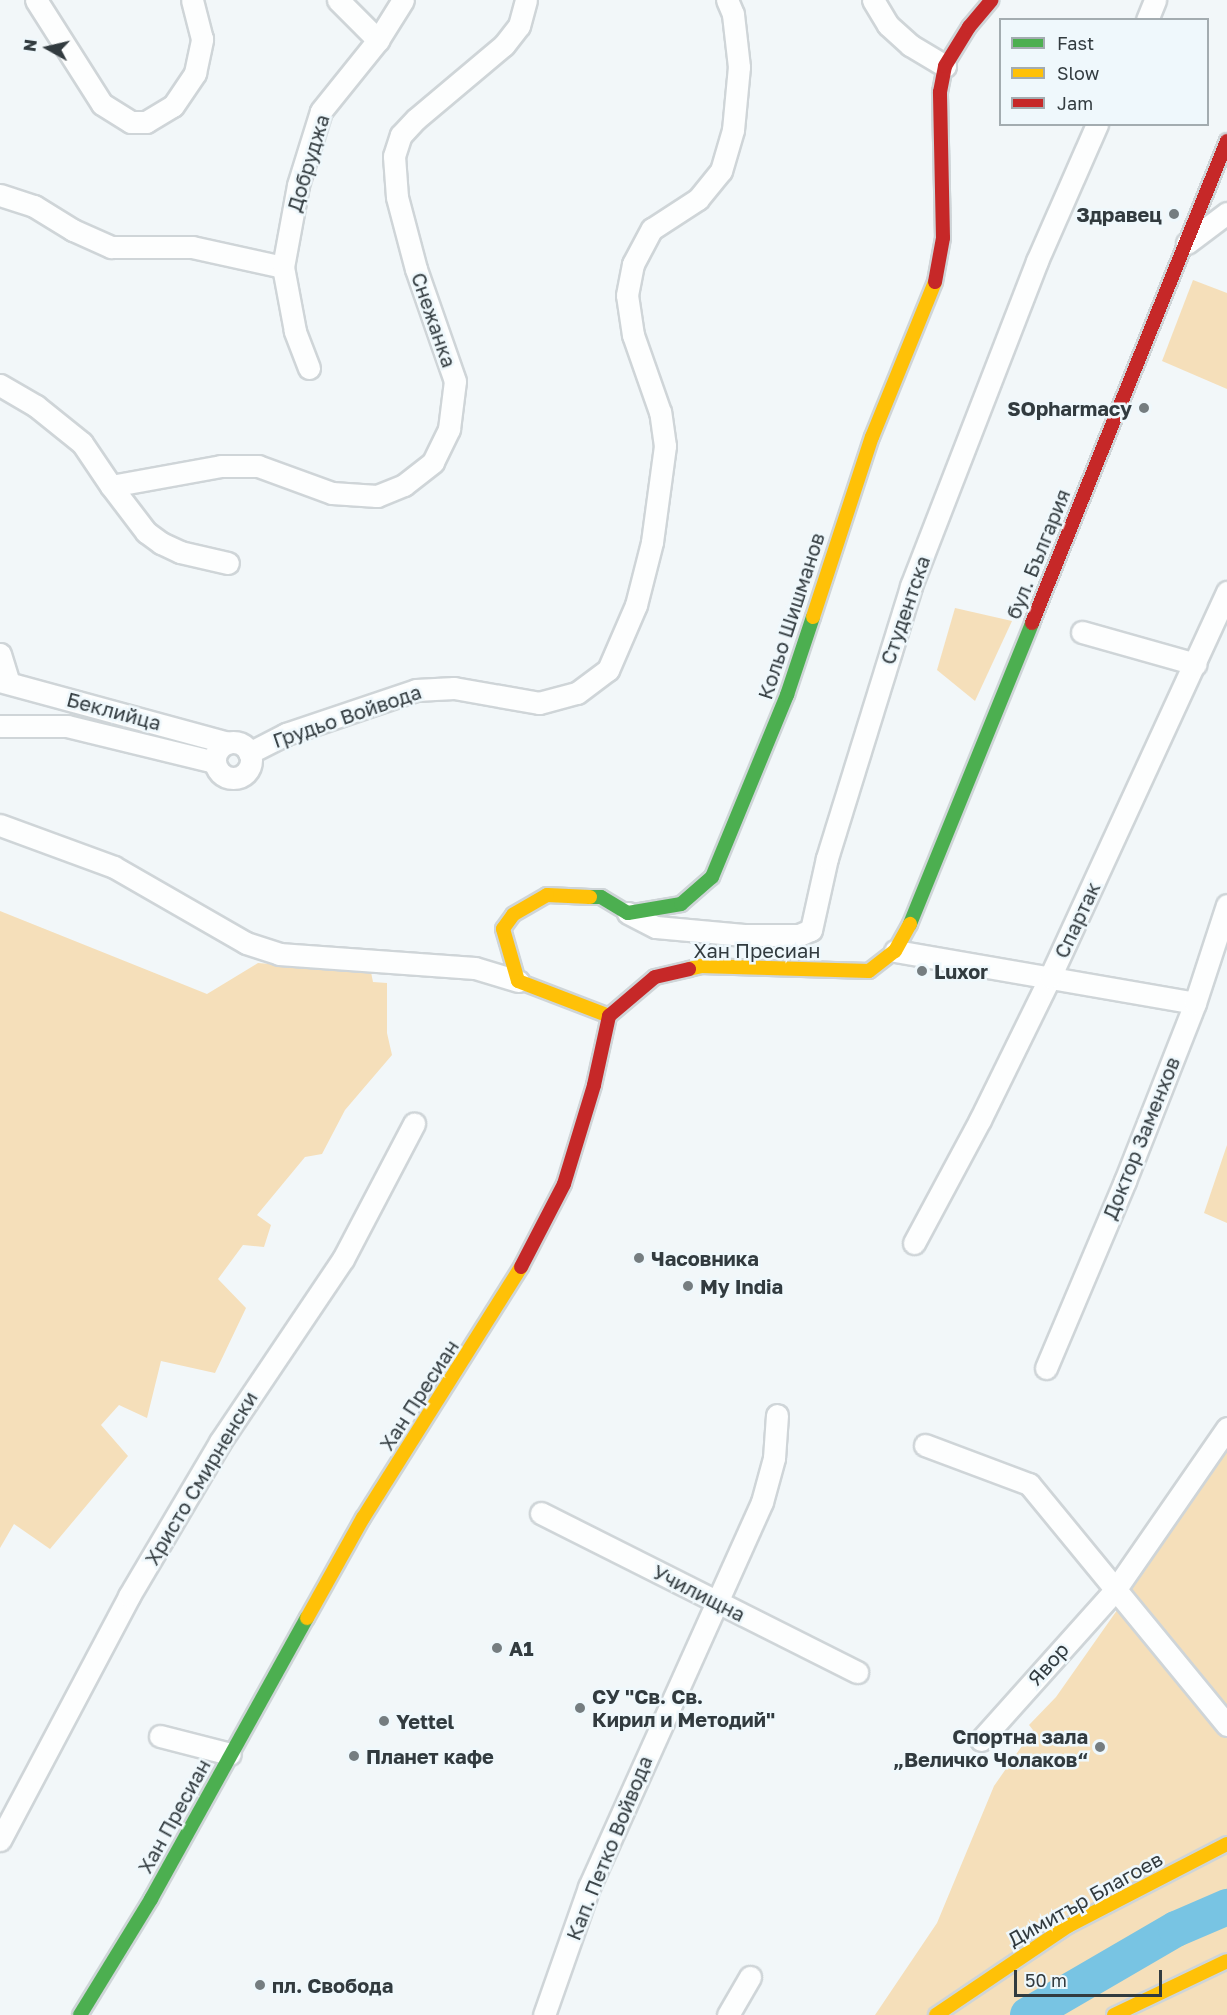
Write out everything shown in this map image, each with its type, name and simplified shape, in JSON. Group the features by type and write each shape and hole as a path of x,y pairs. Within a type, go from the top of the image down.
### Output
{"street":[{"path":"36,0 102,104 131,122 146,122 173,106 195,73 202,39 192,0"},
{"path":"338,0 378,40"},
{"name":"Добруджа","path":"309,368 295,331 283,267 298,185 321,111 378,40 403,0"},
{"name":"Снежанка","path":"111,486 221,466 258,466 332,493 376,496 404,485 433,462 449,429 455,381 416,269 397,197 394,156 401,135 416,119 504,45 519,26 526,0"},
{"name":"Грудьо Войвода","path":"249,753 286,734 416,690 454,688 539,703 577,693 608,670 636,605 652,542 665,446 660,412 633,335 627,295 633,264 652,229 698,199 721,171 733,130 739,67 733,14 728,0"},
{"path":"873,0 895,32 945,66"},
{"name":"Кольо Шишманов","path":"628,913 681,903 712,877 787,695 872,437 934,288 943,238 940,92 945,66 969,27 992,0"},
{"path":"1148,18 1155,0"},
{"name":"Студентска","path":"628,913 656,927 744,935 800,935 811,930 827,858 911,586 1037,261 1096,126"},
{"name":"бул. България","path":"869,971 895,951 912,917 1227,141"},
{"path":"0,195 34,206 73,230 111,247 192,247 283,267"},
{"path":"1184,245 1227,213"},
{"path":"0,385 36,406 82,443 146,532 161,543 191,555 228,563"},
{"name":"Спартак","path":"914,1243 980,1120 1050,977 1196,664 1227,592"},
{"path":"1082,632 1196,664"},
{"path":"0,654 5,682"},
{"name":"Беклийца","path":"5,682 228,742"},
{"path":"0,726 67,726 215,762 224,776 239,777 248,770 249,753 242,745 228,742 219,748 215,762"},
{"path":"0,825 114,867 246,943 279,954 475,968 613,1012"},
{"path":"518,981 507,953 503,929 513,915 547,895 601,897 628,913"},
{"name":"Доктор Заменхов","path":"1046,1368 1125,1181 1195,1003 1227,904"},
{"path":"895,951 1195,1003"},
{"name":"Хан Пресиан","path":"80,2015 151,1899 363,1518 460,1369 548,1216 567,1173 613,1012 655,978 701,966 869,971"},
{"name":"Христо Смирненски","path":"0,1840 129,1596 220,1442 343,1259 414,1124"},
{"name":"Кап. Петко Войвода","path":"544,2015 589,1887 715,1601 762,1502 774,1458 777,1415"},
{"name":"Явор","path":"981,1740 1115,1590 1227,1430"},
{"path":"925,1445 1008,1473 1029,1484 1227,1725"},
{"name":"Училищна","path":"541,1514 857,1672"},
{"path":"160,1736 230,1754"},
{"name":"Димитър Благоев","path":"936,2015 1068,1926 1227,1844"},
{"path":"1114,2015 1227,1961"},
{"path":"728,2015 750,1977"}],"shaded area":[{"path":"1193,280 1227,293 1227,389 1162,361"},
{"path":"955,608 1012,621 975,701 937,670"},
{"path":"0,911 207,994 258,963 371,972 373,982 387,983 387,1033 392,1055 345,1110 322,1154 305,1157 257,1215 271,1225 264,1247 243,1245 218,1279 246,1308 215,1373 161,1361 147,1418 119,1405 101,1425 128,1456 50,1549 14,1524 0,1548"},
{"path":"1227,1145 1227,1223 1204,1213"},
{"path":"1227,1441 1227,2015 875,2015 937,1923 994,1786 1033,1730 1029,1725 1056,1697 1146,1569"}],"waterway":[{"path":"1028,2015 1176,1929 1227,1907"}],"traffic: fast":[{"path":"590,897 601,897 628,913 681,904 712,877 787,695 813,617"},
{"path":"910,924 1032,623"},
{"path":"80,2015 151,1899 307,1618"}],"traffic: slow":[{"path":"813,617 872,437 935,282"},
{"path":"590,897 547,895 513,915 503,929 518,981 609,1016"},
{"path":"689,969 701,966 869,971 895,951 910,924"},
{"path":"307,1618 363,1518 521,1267"},
{"path":"936,2015 1068,1926 1227,1844"},
{"path":"1114,2015 1227,1961"}],"traffic: jam":[{"path":"935,282 943,238 940,92 945,66 969,27 992,0"},
{"path":"1032,623 1227,141"},
{"path":"521,1267 564,1184 594,1085 609,1016 655,977 689,969"}],"place":[{"name":"Здравец","path":"1174,214"},
{"name":"SOpharmacy","path":"1144,408"},
{"name":"Luxor","path":"922,971"},
{"name":"Часовника","path":"639,1258"},
{"name":"My India","path":"688,1286"},
{"name":"A1","path":"497,1648"},
{"name":"СУ \"Св. Св. Кирил и Методий\"","path":"580,1708"},
{"name":"Yettel","path":"384,1721"},
{"name":"Спортна зала „Величко Чолаков“","path":"1100,1747"},
{"name":"Планет кафе","path":"354,1756"},
{"name":"пл. Свобода","path":"260,1985"}]}
